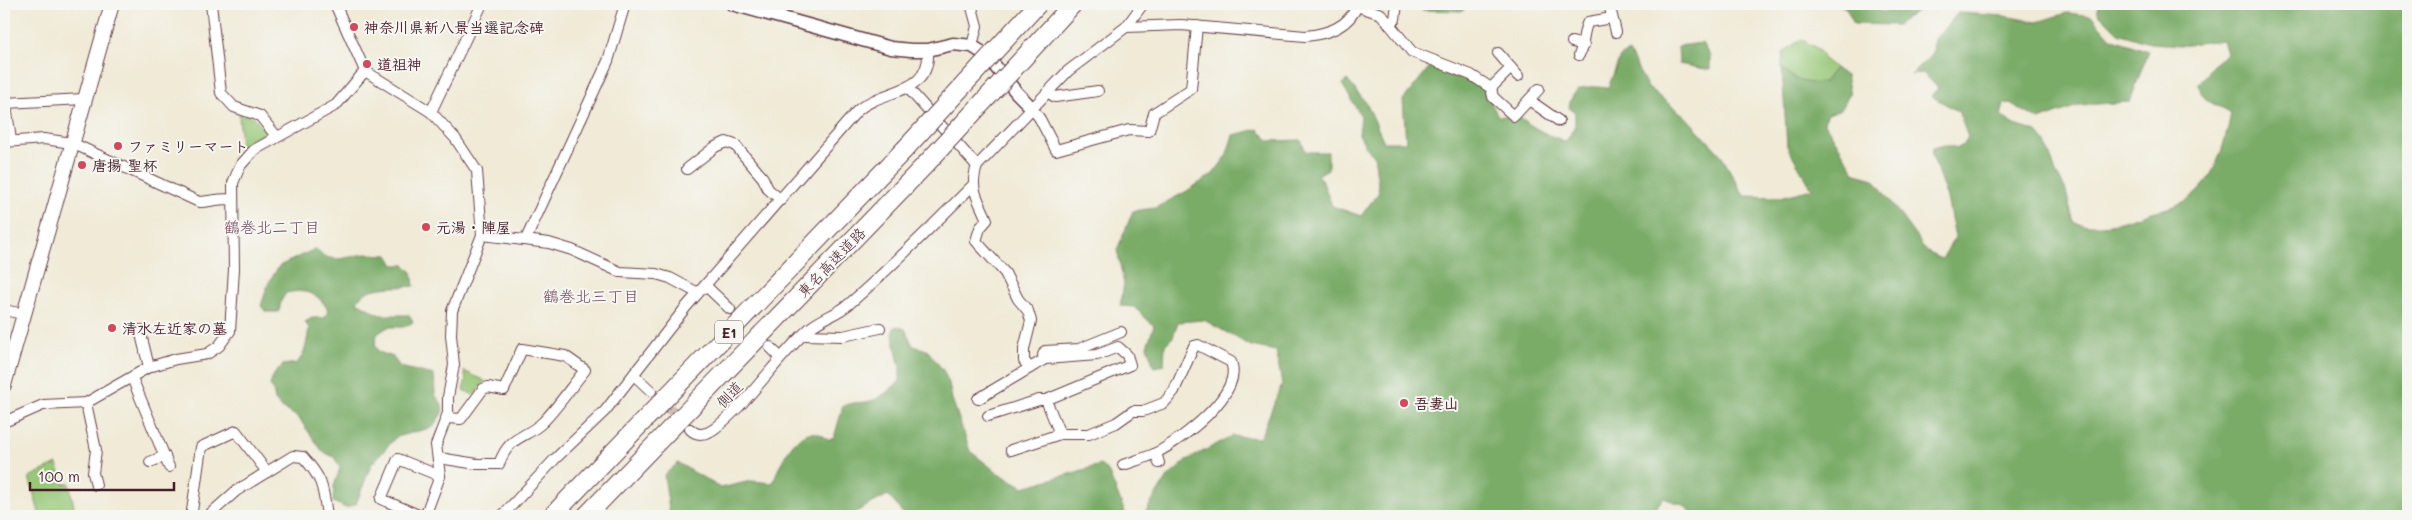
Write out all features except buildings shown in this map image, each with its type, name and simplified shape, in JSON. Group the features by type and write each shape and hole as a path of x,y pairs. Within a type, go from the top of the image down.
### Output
{"highway":[{"name":"東名高速道路","path":"552,516 905,149 1038,4"},
{"name":"東名高速道路","path":"586,516 927,164 1073,4"}],"main road":[{"path":"4,385 112,4"}],"street":[{"path":"211,4 221,94 234,107 260,116 278,137"},
{"path":"335,4 365,71 431,112 473,161 477,171 482,235 452,311 451,335 454,365 448,397 447,418 436,445 440,476 423,516 381,499 398,458 440,476"},
{"path":"431,112 482,4"},
{"path":"526,239 608,62 625,4"},
{"path":"732,4 891,48 928,50 953,44 972,46 986,55 1017,94 1033,109 1040,118 1056,150 1129,130 1149,130 1154,113 1191,89 1197,26"},
{"path":"971,4 977,26 972,46"},
{"path":"1030,368 1024,361 1024,349 1032,321 1028,311 1018,299 1005,273 976,241 980,228 987,220 972,186 978,166 1068,71 1126,27 1143,4"},
{"path":"1391,24 1395,19 1397,4"},
{"path":"1609,4 1616,32"},
{"path":"1126,27 1197,26 1305,36 1322,34 1339,27 1350,18 1357,5 1381,14 1412,52 1471,75 1491,88 1493,97 1514,116 1539,89"},
{"path":"1579,55 1584,45 1588,22 1612,18"},
{"path":"1572,42 1584,45"},
{"path":"502,516 555,459 605,411 698,293 781,200 857,110 877,98 906,87 922,77 928,67 928,50"},
{"path":"1491,88 1514,72 1498,52"},
{"path":"4,422 43,405 86,403 149,367 176,359 207,354 219,346 230,331 234,269 233,184 245,158 254,150 336,105 365,71"},
{"path":"906,87 978,166"},
{"path":"4,91 7,141 44,139 72,142 199,202 212,202 227,198 233,200"},
{"path":"1048,92 1055,97 1098,91"},
{"path":"5,102 84,99"},
{"path":"1529,100 1559,121"},
{"path":"687,169 715,147 726,142 735,145 763,178 768,189 781,200"},
{"name":"側道","path":"690,429 698,434 704,434 713,430 747,398 780,357 811,327 847,306 972,186"},
{"path":"482,235 526,239 572,250 620,272 656,274 670,278 698,293"},
{"path":"706,286 730,309"},
{"path":"4,310 23,314"},
{"path":"804,335 843,336 880,328"},
{"path":"140,330 149,367"},
{"path":"1045,359 1043,355 1045,351 1079,349 1120,332"},
{"path":"1011,450 1060,434 1089,434 1116,423 1133,411 1143,411 1164,403 1174,391 1194,346 1198,345 1231,362 1234,368 1232,379 1210,414 1160,457 1123,465"},
{"path":"770,347 780,357"},
{"path":"978,399 1045,359 1097,355 1118,347 1127,355 1130,365 1046,400 1039,400 988,416"},
{"path":"438,458 477,464 500,464 507,448 516,439 542,423 585,370 565,356 522,349 504,390 488,387 484,389 461,419 447,418"},
{"path":"634,375 651,391"},
{"path":"132,378 167,461 150,462"},
{"path":"1046,400 1060,434"},
{"path":"86,403 96,450 93,473 96,485"},
{"path":"194,516 192,512 201,447 236,431 267,472"},
{"path":"208,516 236,491 293,456 303,457 317,473 324,489 327,516"}],"green space":[{"path":"1424,4 1465,4 1463,11 1422,10"},
{"path":"1838,4 1868,4 1882,12 1916,4 1926,4 1897,25 1854,24 1846,8"},
{"path":"2098,4 2408,4 2408,516 1694,516 1684,505 1663,498 1650,516 1626,516 1608,508 1606,516 1143,516 1166,479 1187,460 1232,436 1260,438 1282,384 1276,351 1251,346 1204,320 1178,322 1173,337 1165,345 1164,365 1154,367 1147,346 1154,326 1134,307 1120,306 1124,284 1117,250 1133,211 1155,208 1187,191 1213,174 1226,157 1233,135 1258,129 1270,141 1301,140 1306,152 1328,152 1328,169 1318,175 1332,206 1361,216 1379,192 1374,155 1368,151 1359,134 1361,116 1342,84 1347,80 1367,104 1384,142 1406,142 1403,100 1432,64 1482,85 1498,116 1521,117 1542,132 1566,141 1575,128 1575,112 1569,108 1574,94 1582,88 1608,88 1620,57 1629,52 1648,88 1685,116 1721,155 1744,196 1780,197 1812,189 1787,146 1782,67 1796,79 1811,83 1824,82 1835,68 1846,76 1850,94 1840,110 1828,114 1824,122 1856,174 1874,179 1927,252 1942,259 1955,237 1947,198 1932,155 1933,148 1945,145 1958,148 1963,145 1968,137 1958,111 1931,96 1938,88 1923,73 1911,75 1933,53 1934,40 1958,13 2004,16 2037,22 2067,13 2092,16 2111,38 2148,51 2130,102 2080,105 2039,120 2010,103 2004,104 2001,116 2015,125 2037,132 2046,143 2056,173 2065,188 2074,223 2109,224 2125,221 2179,204 2201,188 2209,177 2221,152 2231,113 2206,99 2200,91 2199,84 2212,66 2227,54 2223,40 2180,45 2150,43 2118,33 2098,13"},
{"path":"1801,39 1818,49 1823,58 1835,68 1824,82 1811,83 1801,81 1791,76 1782,67 1783,53"},
{"path":"1702,43 1710,56 1710,70 1679,64 1678,46"},
{"path":"239,114 254,117 266,132 241,150"},
{"path":"315,249 325,256 336,259 366,254 388,255 394,265 405,265 412,272 414,286 382,288 366,292 357,302 380,315 409,315 413,322 404,327 388,327 377,334 375,345 379,352 393,357 400,367 434,375 435,395 443,407 443,411 433,427 396,437 371,465 356,504 346,508 333,502 334,486 340,468 334,457 323,452 298,417 283,409 275,400 270,385 274,374 283,365 297,363 302,355 306,347 309,328 305,322 312,318 325,318 328,310 320,299 310,293 299,291 286,293 281,301 279,312 266,312 261,306 268,284 279,266"},
{"path":"896,326 905,329 913,346 927,350 943,370 949,383 952,399 970,451 998,473 1024,487 1100,465 1108,471 1126,515 1132,516 905,516 888,495 848,516 670,516 664,475 678,463 721,488 751,481 773,483 787,453 801,437 809,433 818,434 828,440 834,438 843,406 876,399 900,381 900,368 893,335 893,330"},
{"path":"464,371 485,381 474,395 463,390 466,380"},
{"path":"57,464 64,484 69,483 76,516 40,516 29,477"}],"tunnel":[{"path":"730,309 770,347"},
{"path":"658,398 690,429"}],"place":[{"name":"神奈川県新八景当選記念碑","path":"354,27"},
{"name":"道祖神","path":"367,64"},
{"name":"ファミリーマート","path":"118,146"},
{"name":"唐揚 聖杯","path":"82,165"},
{"name":"元湯・陣屋","path":"426,227"},
{"name":"清水左近家の墓","path":"112,328"},
{"name":"吾妻山","path":"1404,403"}],"district":[{"name":"鶴巻北二丁目","path":"272,226"},
{"name":"鶴巻北三丁目","path":"591,295"}]}
